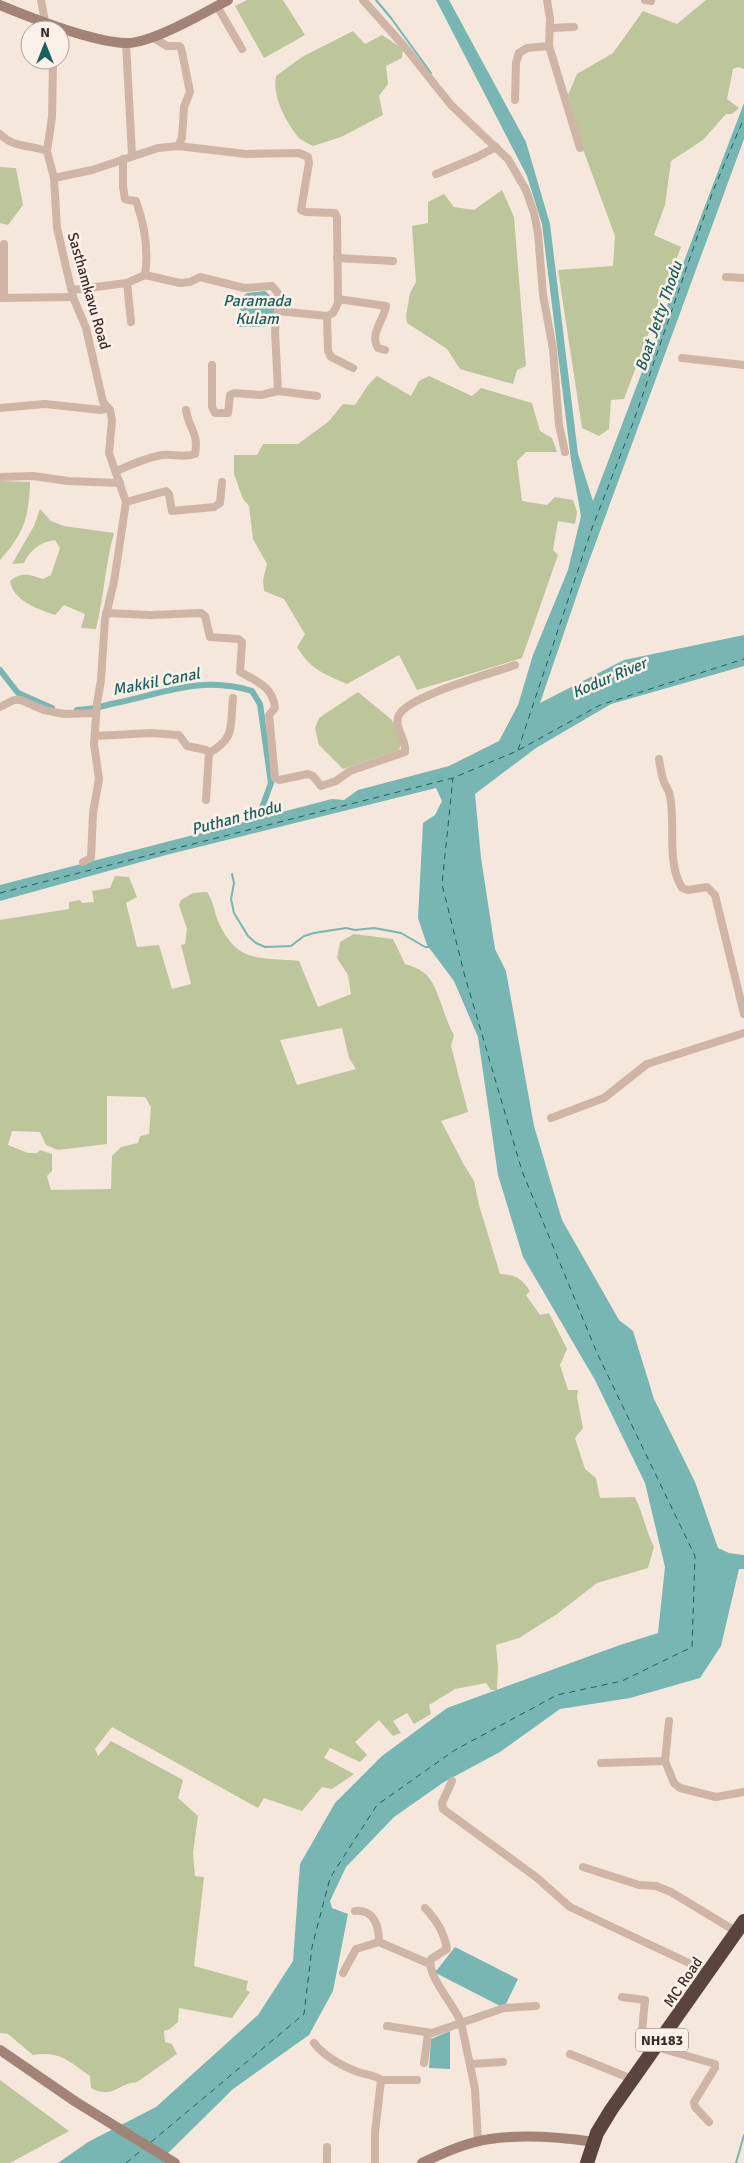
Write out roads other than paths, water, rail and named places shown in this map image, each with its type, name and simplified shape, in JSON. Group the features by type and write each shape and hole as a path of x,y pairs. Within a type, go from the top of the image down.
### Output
{"highway":[{"name":"MC Road","path":"587,2163 594,2142 611,2110 740,1926"}],"main road":[{"path":"70,30 126,43 152,36 228,0"},
{"path":"0,5 40,20"},
{"path":"0,2050 76,2102 175,2163"},
{"path":"422,2163 478,2142 514,2136 535,2136 594,2142"}],"street":[{"path":"41,0 45,20"},
{"path":"363,0 404,46 450,105 496,147 508,159 516,171 534,213 538,233 543,295 557,380 559,425 565,452"},
{"path":"547,0 550,28 549,46 580,148"},
{"path":"218,6 242,48"},
{"path":"550,28 574,27"},
{"path":"152,36 166,46 180,46 190,92 184,107 182,138 178,146"},
{"path":"126,43 132,155"},
{"path":"515,100 516,63 519,53 527,48 549,46"},
{"name":"Sasthamkavu Road","path":"54,70 52,117 46,151 54,178 57,228 73,293 86,328 103,402 108,408 112,420 109,453 126,502"},
{"path":"0,134 12,144 37,147 46,151"},
{"path":"54,178 92,170 132,155 158,148 178,146 246,154 299,153 308,157 302,210 306,212 335,213 337,218 338,299 333,313 327,316 278,311"},
{"path":"436,174 496,147"},
{"path":"123,159 124,195 128,200 136,201 146,241 148,257 145,275"},
{"path":"4,244 2,298 73,293 128,283 145,275 180,283 190,282 200,276 244,288 272,286 278,293 275,338 278,391"},
{"path":"337,258 393,262"},
{"path":"726,277 744,278"},
{"path":"128,283 131,322"},
{"path":"338,299 386,306 375,335 375,343 378,348 385,350"},
{"path":"327,316 328,351 331,357 353,368"},
{"path":"682,358 744,365"},
{"path":"212,364 212,407 215,413 228,413 230,395 234,393 261,395 278,391 318,396"},
{"path":"0,408 45,404 101,410 108,408"},
{"path":"116,471 156,457 166,455 190,456 196,454 198,441 195,431 188,424 186,410"},
{"path":"0,476 33,476 68,481 120,483"},
{"path":"83,862 91,858 93,813 98,788 94,736 96,709 101,680 106,613 114,582 126,502 166,491 169,494 172,511 214,507 220,503 222,482"},
{"path":"106,613 150,615 201,613 206,616 210,637 238,639 242,642 240,672 263,684 274,700 275,708 269,715 275,778 279,780 308,774 313,776 321,786 350,772 405,752 406,747 397,722 398,715 404,708 428,695 515,665"},
{"path":"209,753 220,747 228,738 232,698"},
{"path":"0,706 14,700 21,700 44,710 64,714 96,709"},
{"path":"94,736 151,733 178,735 187,746 206,750 209,753"},
{"path":"206,800 209,753"},
{"path":"659,759 664,782 669,791 671,801 673,858 677,877 682,888 688,890 707,886 714,895 744,1014"},
{"path":"551,1118 597,1102 612,1094 647,1064 744,1033"},
{"path":"669,1721 664,1761 669,1776 674,1783 680,1788 716,1798 744,1792"},
{"path":"601,1763 664,1761"},
{"path":"452,1781 442,1800 443,1809 536,1878 570,1907 708,1972"},
{"path":"584,1867 639,1885 656,1886 740,1926"},
{"path":"425,1908 439,1923 447,1949 431,1959 430,1970 458,2013 461,2022 476,2094 478,2142"},
{"path":"355,1911 366,1912 374,1920 378,1927 379,1942"},
{"path":"343,1973 356,1949 379,1942 430,1964"},
{"path":"622,1998 645,2000 643,2038 646,2044 714,2064 714,2068 694,2102 695,2107 708,2122"},
{"path":"387,2026 428,2034 504,2008 536,2006"},
{"path":"424,2063 428,2034"},
{"path":"314,2044 338,2063 381,2080 417,2080"},
{"path":"570,2054 632,2079"},
{"path":"470,2064 503,2062"},
{"path":"374,2163 375,2132 381,2080"},
{"path":"327,2147 327,2163"}],"water":[{"name":"Kodur River","path":"436,0 449,0 526,142 550,224 578,454 593,501 744,103 744,139 582,580 540,703 624,660 744,635 744,666 611,704 536,748 475,794 481,858 495,949 506,971 534,1126 562,1220 619,1320 633,1331 654,1399 695,1482 718,1548 729,1553 744,1555 744,1569 739,1569 721,1646 700,1678 630,1698 560,1709 500,1752 444,1782 394,1817 346,1867 330,1901 332,1908 348,1914 333,1991 309,2035 233,2089 164,2157 168,2163 58,2163 88,2142 156,2107 258,2015 293,1961 300,1864 335,1803 382,1756 447,1708 658,1633 665,1567 645,1483 595,1380 523,1257 498,1175 478,1037 454,981 427,945 418,918 423,823 435,815 442,801 436,788 166,855 0,901 0,885 332,799 344,800 358,790 449,766 499,741 518,705 533,655 568,570 581,516 571,460 542,224 527,176"},
{"name":"Paramada Kulam","path":"265,291 274,303 271,325 264,327 239,327 241,298 247,293"},
{"path":"455,1947 518,1979 504,2008 430,1970 437,1970"},
{"path":"450,2031 450,2069 429,2068 431,2039"}],"waterway":[{"path":"376,0 431,73"},
{"name":"Makkil Canal","path":"0,670 18,693 52,708"},
{"name":"Makkil Canal","path":"77,710 198,685 215,685 252,691 260,704 271,783 259,816 258,826"},
{"path":"232,874 234,883 231,899 234,913 248,936 256,943 265,947 291,946 304,936 346,928 355,930 374,928 401,933 425,947 431,947"},
{"path":"736,2163 744,2135"}],"water label":[{"name":"Boat Jetty Thodu","path":"658,316"},
{"name":"Puthan thodu","path":"236,817"}]}
